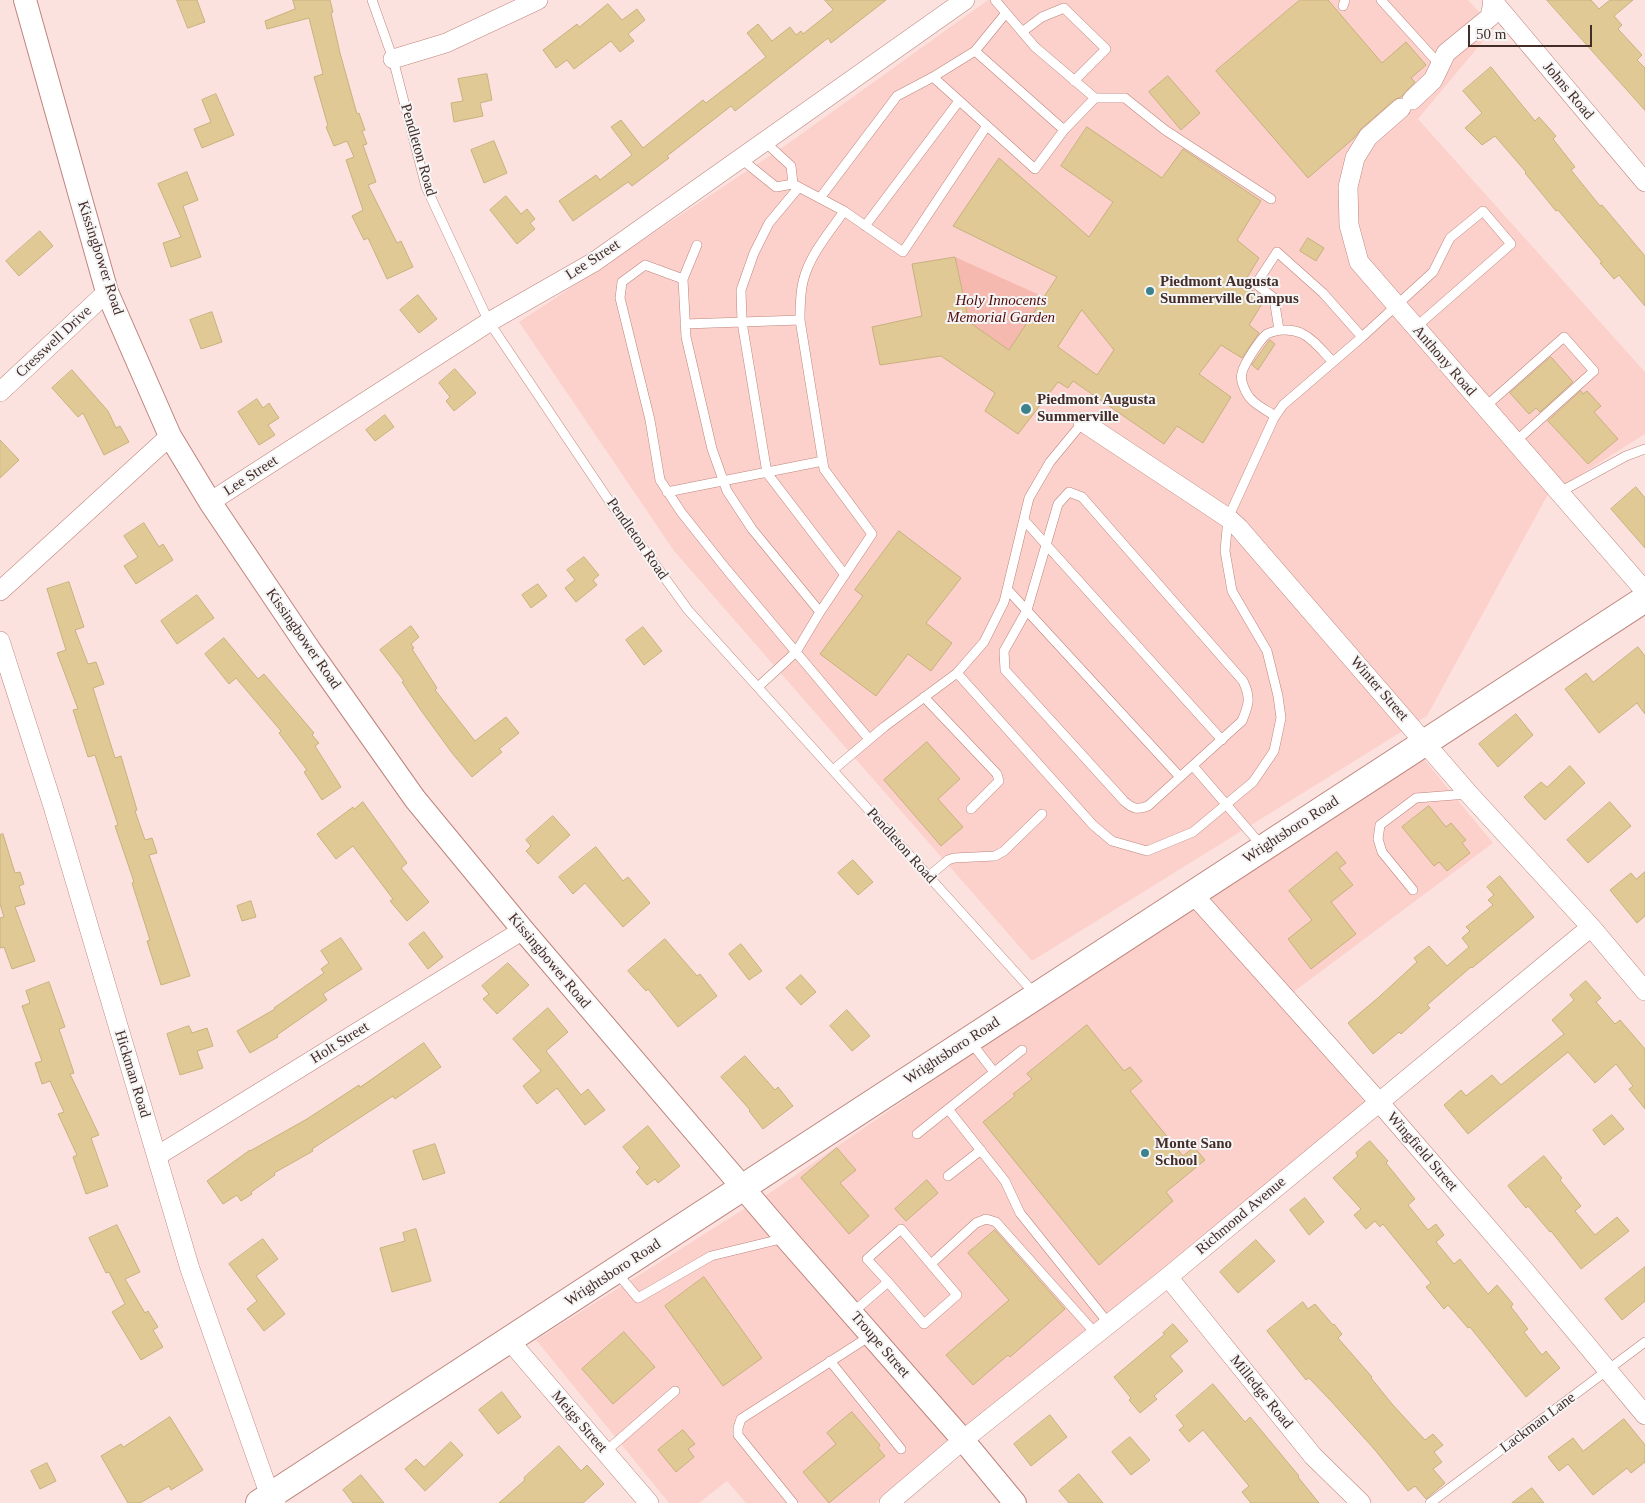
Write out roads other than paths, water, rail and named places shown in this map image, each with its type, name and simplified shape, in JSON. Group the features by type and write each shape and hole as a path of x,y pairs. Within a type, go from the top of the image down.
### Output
{"main road":[{"name":"Wrightsboro Road","path":"268,1501 509,1340 1645,599"}],"street":[{"name":"Kissingbower Road","path":"25,0 108,292 170,436 210,502 304,641 415,798 523,930 743,1188"},
{"path":"393,59 446,43 538,0"},
{"name":"Lee Street","path":"210,502 489,322 594,262 965,0"},
{"name":"Anthony Road","path":"1492,1 1490,17 1446,54 1433,80 1368,137 1355,158 1348,187 1349,225 1359,262 1645,591"},
{"name":"Johns Road","path":"1492,1 1645,182"},
{"name":"Cresswell Drive","path":"0,392 108,292"},
{"name":"Winter Street","path":"1083,422 1228,518 1239,528 1426,742 1468,794 1591,927 1645,991"},
{"path":"0,590 170,436"},
{"name":"Hickman Road","path":"0,641 56,815 190,1269 268,1501"},
{"name":"Wingfield Street","path":"1193,894 1379,1102 1525,1271 1645,1415"},
{"name":"Richmond Avenue","path":"889,1503 963,1440 1168,1277 1591,927"},
{"name":"Holt Street","path":"157,1156 523,930"},
{"name":"Troupe Street","path":"743,1188 963,1440 1015,1503"},
{"name":"Milledge Road","path":"1168,1277 1313,1456 1361,1503"},
{"name":"Meigs Street","path":"509,1340 649,1503"}],"lane":[{"name":"Pendleton Road","path":"372,0 393,59 426,186 489,322 612,504 688,610 1036,996"},
{"path":"995,0 1035,47 1096,98 1125,98 1165,130 1271,199"},
{"path":"1381,0 1440,65"},
{"path":"1022,32 1042,17 1064,8 1106,49 1074,81"},
{"path":"820,198 896,96 975,51 1006,13"},
{"path":"975,51 1064,130"},
{"path":"932,77 1035,169 1064,130 1096,98"},
{"path":"866,226 959,101"},
{"path":"740,158 776,187 796,185 844,212 903,252 986,127"},
{"path":"765,142 792,166 796,185 769,223 754,253 742,290 742,322 766,473 845,575"},
{"path":"957,673 1093,825 1112,841 1147,851 1193,832 1253,782 1274,751 1281,718 1278,696 1267,651 1232,592 1225,551 1228,518 1275,416 1283,405 1362,338 1396,304 1433,272 1450,238 1483,211 1511,244 1416,327"},
{"path":"758,687 796,652 872,534 824,469 800,320 804,277 814,255 844,212"},
{"path":"697,244 682,279 686,338 712,449 727,491 752,529 820,612"},
{"path":"1280,330 1274,298 1256,284 1277,252 1323,293 1362,338"},
{"path":"682,279 645,265 622,282 620,298 650,420 660,480 681,512 727,570 870,739"},
{"path":"685,324 800,320"},
{"path":"1275,416 1254,402 1246,394 1242,383 1242,373 1246,362 1264,336 1280,330 1302,333 1314,342 1333,362"},
{"path":"1485,407 1564,337 1594,371 1515,442"},
{"path":"833,770 870,739 957,673 984,642 1004,602 1029,498 1050,462 1083,422"},
{"path":"1560,492 1626,456 1645,449"},
{"path":"667,492 823,461"},
{"path":"1069,492 1082,497 1244,681 1248,692 1249,704 1242,721 1148,806 1139,810 1131,808 1005,670 1004,650 1027,610 1058,504 1069,492"},
{"path":"1024,520 1222,740"},
{"path":"1007,589 1180,777"},
{"path":"924,697 997,774 999,780 971,809"},
{"path":"1192,766 1264,848"},
{"path":"1413,890 1382,852 1378,839 1380,825 1416,798 1468,794"},
{"path":"929,876 948,860 954,858 994,856 1004,851 1042,814"},
{"path":"969,1040 994,1072"},
{"path":"917,1134 1022,1050"},
{"path":"948,1109 1005,1181 1020,1212 1102,1329"},
{"path":"948,1176 981,1150"},
{"path":"931,1264 976,1223 986,1219 996,1222 1102,1329"},
{"path":"901,1229 957,1296 924,1324 888,1282 867,1259 901,1229"},
{"path":"615,1271 638,1298 710,1256 785,1238"},
{"path":"852,1313 888,1282"},
{"path":"793,1503 738,1435 741,1419 871,1335"},
{"name":"Lackman Lane","path":"1430,1503 1645,1342"},
{"path":"830,1361 901,1449"},
{"path":"605,1452 675,1391"}],"place":[{"name":"Piedmont Augusta Summerville Campus","path":"1150,291"},
{"name":"Piedmont Augusta Summerville","path":"1026,409"},
{"name":"Monte Sano School","path":"1145,1153"}],"park label":[{"name":"Holy Innocents Memorial Garden","path":"1001,310"}]}
